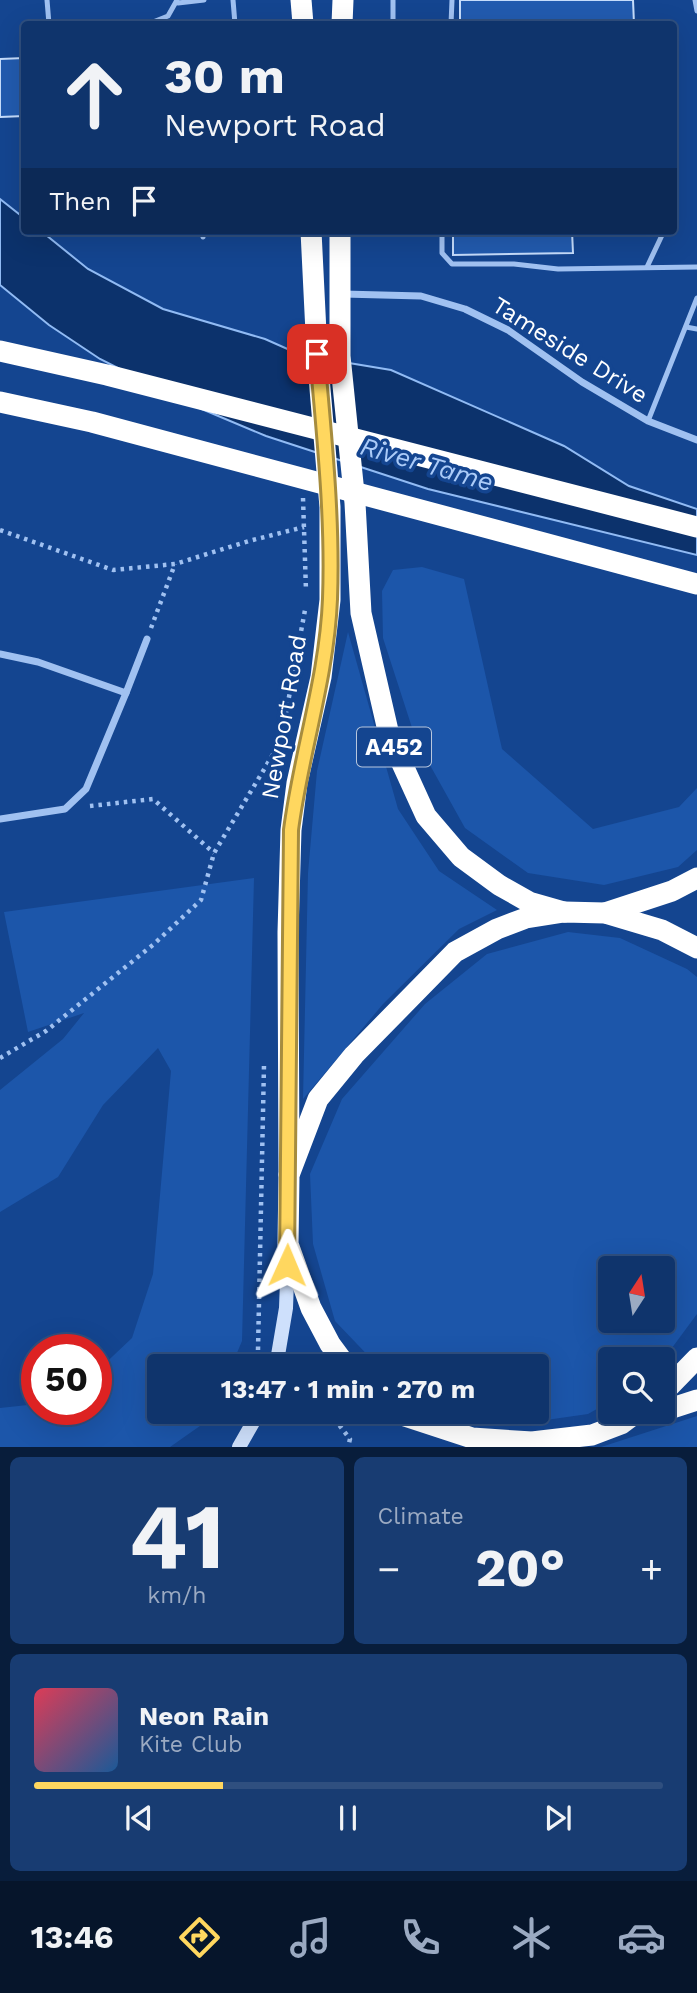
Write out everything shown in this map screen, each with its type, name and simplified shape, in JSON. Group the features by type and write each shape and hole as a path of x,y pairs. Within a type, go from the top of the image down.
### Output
{"highway":[{"path":"302,0 303,21"},
{"path":"342,21 343,0"},
{"name":"Newport Road","path":"288,1244 288,932 291,830 297,783 321,677 330,600 330,507 317,354 311,235"},
{"name":"A452","path":"340,235 340,356 355,503 361,612 389,735 426,816 461,857 529,902 564,912"},
{"path":"0,351 107,375 697,527"},
{"path":"0,402 92,422 697,584"},
{"path":"605,913 672,891 697,878"},
{"path":"289,1175 318,1099 372,1036 455,952 506,925 526,918 564,912 605,913 662,930 697,948"},
{"path":"288,1244 311,1308 337,1354"},
{"path":"675,1381 697,1358"},
{"path":"675,1407 697,1400"},
{"path":"429,1424 472,1438 532,1442 592,1434 615,1424"}],"main road":[{"path":"278,1354 286,1308 288,1244"},
{"path":"239,1447 252,1424"},
{"path":"565,1447 592,1434"}],"street":[{"name":"Tameside Drive","path":"338,294 421,296 465,309 508,330 582,382 648,421 697,440"},
{"path":"0,819 65,809 86,789 147,639"},
{"path":"0,654 38,662 126,693"}],"lane":[{"path":"47,0 49,21"},
{"path":"156,21 168,16 178,1 204,0"},
{"path":"233,0 235,21"},
{"path":"393,0 393,21"},
{"path":"451,21 452,0"},
{"path":"695,0 697,11"},
{"path":"168,16 172,21"},
{"path":"442,235 442,253 452,264 514,264 558,269 697,267"},
{"path":"647,267 662,235"},
{"path":"648,421 697,298"},
{"path":"686,327 697,329"}],"path":[{"path":"303,500 303,517"},
{"path":"0,530 113,570 175,564 304,527"},
{"path":"147,639 175,564"},
{"path":"0,1058 46,1031 154,944 201,900 214,853 280,743"},
{"path":"65,809 153,799 214,853"},
{"path":"338,1424 350,1439 348,1447"}],"shaded area":[{"path":"422,567 464,579 502,749 593,829 679,807 697,788 697,850 678,867 604,885 528,873 465,828 416,740 383,638 382,591 393,570"},
{"path":"348,632 398,809 439,871 497,910 459,929 383,1004 303,1099 308,873 317,771"},
{"path":"254,878 242,1341 236,1354 147,1354 147,1424 203,1424 170,1447 0,1447 0,1408 21,1406 21,1425 112,1425 112,1357 132,1338 153,1274 171,1071 158,1048 103,1105 58,1177 0,1212 0,1090 63,1039 84,1013 28,1032 4,912"},
{"path":"568,932 620,938 687,969 697,977 697,1314 673,1347 598,1347 598,1408 588,1414 549,1420 549,1354 367,1354 335,1321 313,1244 310,1174 342,1099 425,1004 487,954"},
{"path":"697,1416 697,1447 601,1447 675,1424"}],"water":[{"name":"River Tame","path":"0,199 21,216 21,235 46,235 88,269 163,309 265,339 301,355 391,370 564,446 629,486 697,509 697,555 428,489 266,436 185,402 100,359 49,325 0,285"}],"building":[{"path":"460,0 633,0 634,21 460,21"},
{"path":"21,58 21,116 0,117 0,59"},
{"path":"453,235 572,235 573,253 453,255"}],"route":[{"path":"287,1265 291,830 297,783 321,677 330,600 330,507 317,354"}]}
